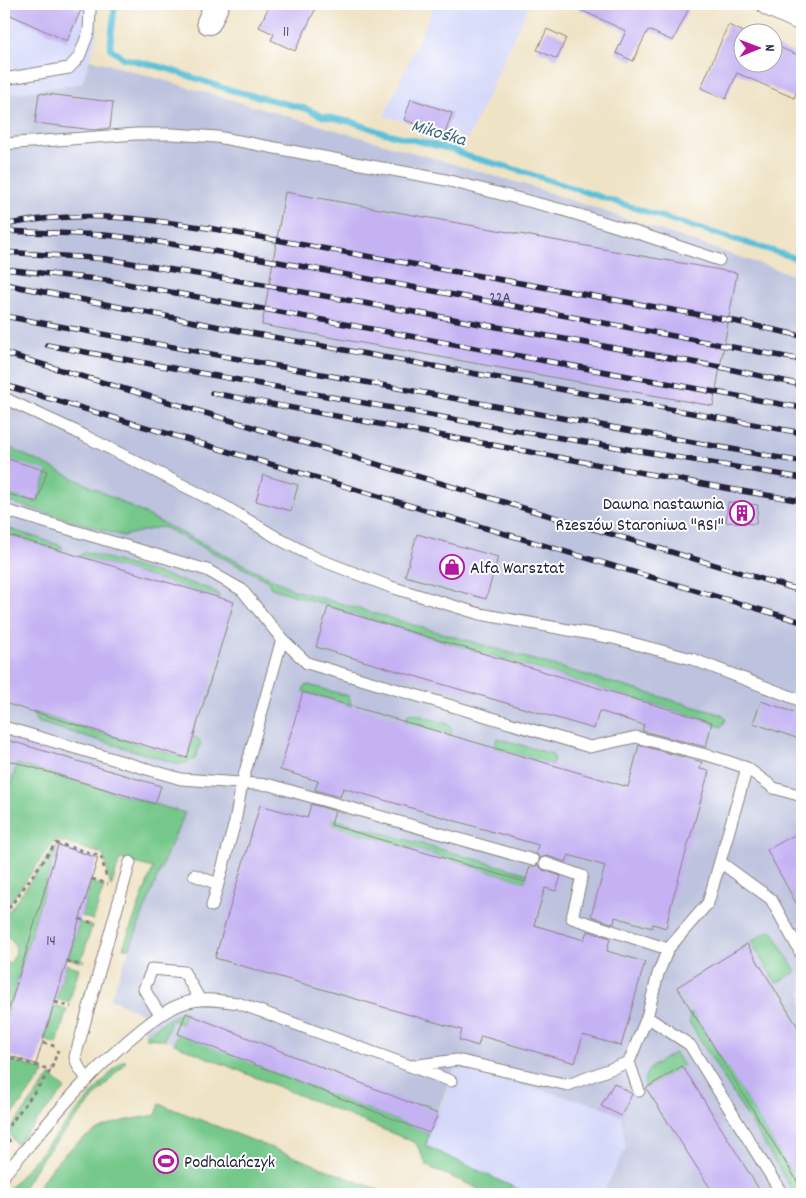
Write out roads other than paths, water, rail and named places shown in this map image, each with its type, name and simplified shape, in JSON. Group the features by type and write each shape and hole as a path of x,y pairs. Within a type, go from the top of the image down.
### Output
{"street":[{"path":"769,4 802,19"}],"lane":[{"path":"4,79 69,68 80,57 89,31 90,11 86,4"},
{"path":"4,144 136,134 172,134 217,138 446,180 563,210 720,260"},
{"path":"4,398 226,507 281,540 318,559 392,587 480,614 613,638 692,659 802,701"},
{"path":"4,510 207,570 242,590 282,640 307,663 590,748 636,737 714,757 746,768 774,788 802,796"},
{"path":"212,906 242,783 282,640"},
{"path":"4,727 181,778 270,785 533,860"},
{"path":"639,1091 629,1062 647,1018 658,974 668,949 708,903 746,768"},
{"path":"87,1079 78,1066 75,1057 130,862"},
{"path":"720,862 771,899 802,956"},
{"path":"545,863 582,876 572,918 668,949"},
{"path":"194,874 218,884"},
{"path":"160,1015 144,989 152,969 184,972 200,1000"},
{"path":"4,1176 87,1079 127,1041 160,1015 192,1001 214,999 238,1003 451,1081"},
{"path":"647,1018 690,1045 782,1194"},
{"path":"411,1066 457,1060 568,1085 629,1062"}],"waterway":[{"name":"Mikośka","path":"115,4 110,48 123,58 165,68 227,89 307,109 322,116 356,123 381,132 454,150 466,156 508,167 802,260"}],"railway":[{"path":"4,225 48,218 92,216 131,218 208,228 729,320 802,336"},
{"path":"4,231 105,235 141,239 273,261 802,360"},
{"path":"4,252 107,259 269,286 720,367 802,385"},
{"path":"4,269 105,280 802,408"},
{"path":"4,284 245,332 802,433"},
{"path":"4,316 802,462"},
{"path":"47,345 507,429 802,478"},
{"path":"4,353 802,591"},
{"path":"4,385 802,622"},
{"path":"212,393 802,501"}],"place":[{"name":"Dawna nastawnia Rzeszów Staroniwa \"RS1\"","path":"742,513"},
{"name":"Alfa Warsztat","path":"452,567"},
{"name":"Podhalańczyk","path":"166,1161"}]}
